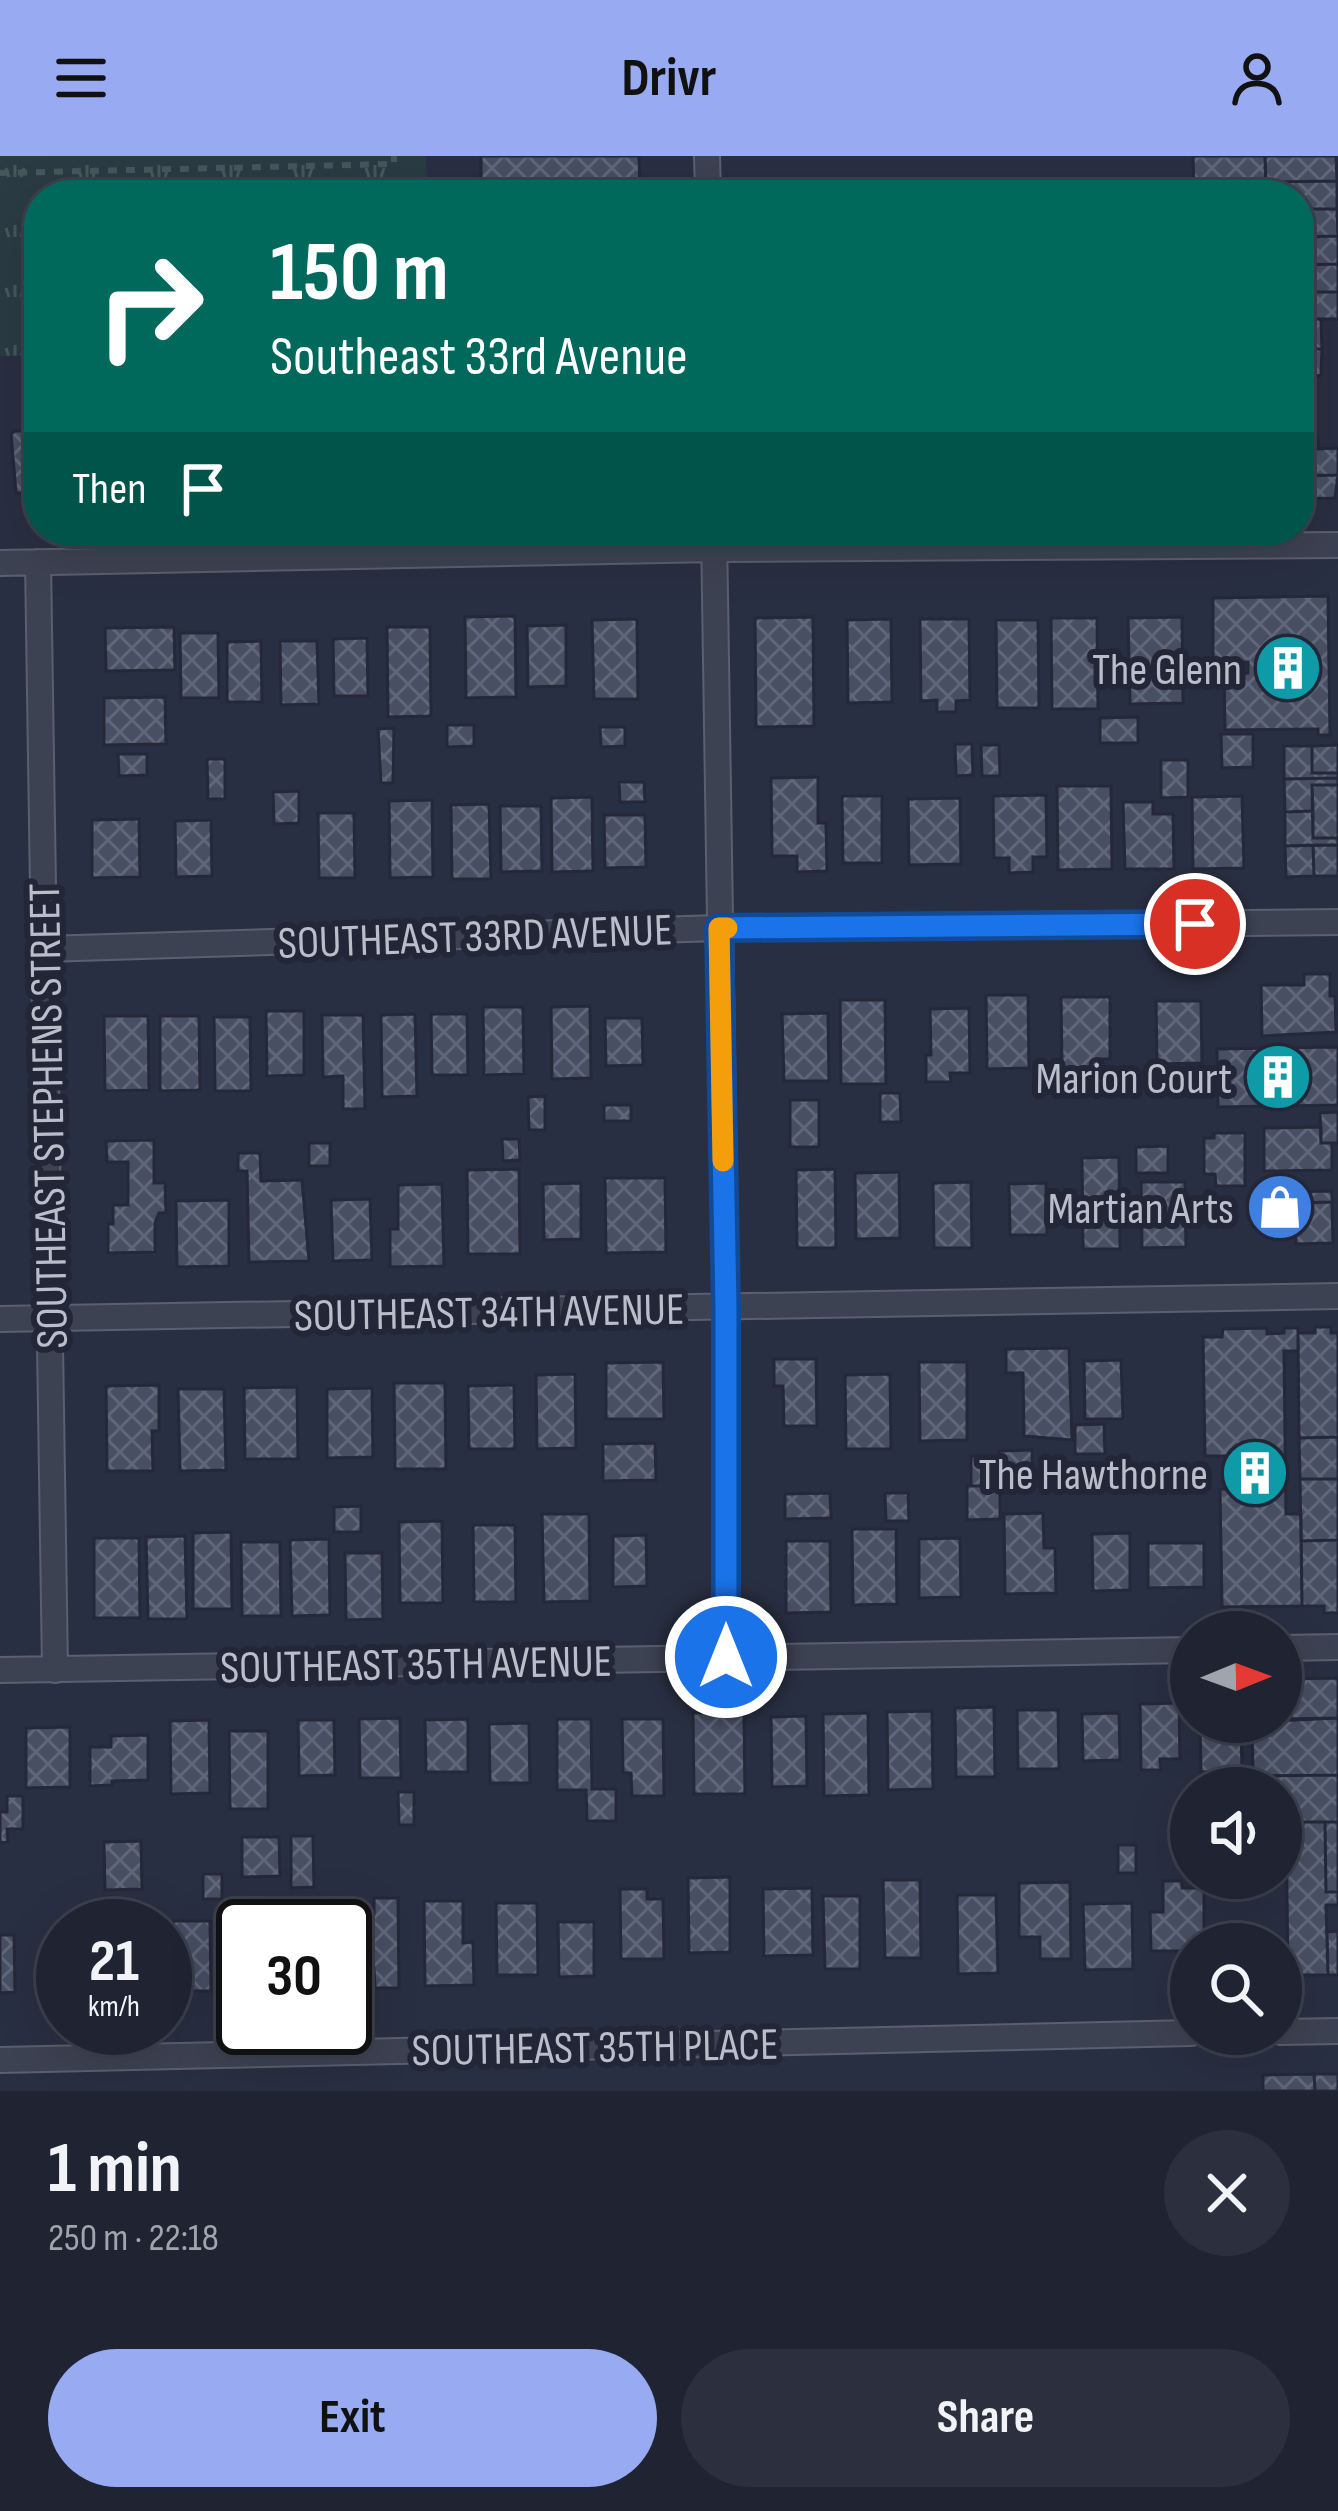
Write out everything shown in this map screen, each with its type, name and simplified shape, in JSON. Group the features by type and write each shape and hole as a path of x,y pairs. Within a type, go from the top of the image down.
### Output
{"street":[{"path":"0,563 530,546"},
{"path":"714,546 726,1308 726,1657"},
{"name":"SOUTHEAST STEPHENS STREET","path":"38,562 55,1670"},
{"name":"SOUTHEAST 33RD AVENUE","path":"44,949 719,928 1338,922"},
{"name":"SOUTHEAST 34TH AVENUE","path":"0,1318 1338,1296"},
{"path":"1302,1648 1338,1647"},
{"name":"SOUTHEAST 35TH AVENUE","path":"0,1670 1170,1650"},
{"path":"1302,2032 1338,2031"},
{"name":"SOUTHEAST 35TH PLACE","path":"0,2060 1170,2033"}],"path":[{"path":"0,172 394,164 394,156"}],"green space":[{"path":"0,156 426,156 427,180 24,180 24,355 0,356"}],"building":[{"path":"481,156 639,156 640,180 481,180"},
{"path":"1193,156 1265,156 1266,180 1194,180"},
{"path":"1265,156 1336,156 1337,181 1266,180"},
{"path":"1314,181 1337,181 1337,209 1314,209"},
{"path":"1314,209 1337,209 1338,236 1314,237"},
{"path":"1338,236 1338,264 1314,265 1314,237"},
{"path":"1338,264 1338,292 1314,292 1314,265"},
{"path":"1314,292 1338,292 1338,319 1314,319"},
{"path":"1314,319 1321,319 1322,349 1314,349"},
{"path":"1314,349 1322,349 1321,375 1314,377"},
{"path":"24,431 24,493 16,493 11,434"},
{"path":"1314,438 1318,438 1318,449 1338,448 1338,475 1314,476"},
{"path":"1338,475 1335,498 1314,499 1314,476"},
{"name":"The Glenn","path":"1328,596 1330,735 1318,735 1318,729 1225,730 1224,674 1248,673 1248,662 1213,662 1213,598"},
{"path":"515,616 516,697 466,698 465,617"},
{"path":"813,617 814,726 756,727 755,618"},
{"path":"1182,617 1183,703 1130,704 1128,618"},
{"path":"1051,618 1097,618 1098,709 1052,709"},
{"path":"637,619 638,699 594,699 592,620"},
{"path":"891,619 892,702 848,703 847,620"},
{"path":"920,619 969,619 970,700 956,701 956,712 937,712 937,700 921,701"},
{"path":"996,620 1038,620 1039,708 997,708"},
{"path":"566,625 566,686 528,687 527,626"},
{"path":"174,627 175,670 106,671 105,628"},
{"path":"387,627 430,627 431,716 388,717"},
{"path":"180,633 218,633 219,698 181,698"},
{"path":"367,638 368,696 334,696 333,639"},
{"path":"261,641 262,702 227,702 227,642"},
{"path":"280,641 317,641 319,704 281,705"},
{"path":"165,697 166,744 104,745 104,698"},
{"path":"1138,717 1138,743 1100,743 1100,718"},
{"path":"447,725 474,725 474,746 447,747"},
{"path":"600,727 625,727 625,746 601,747"},
{"path":"394,728 393,783 381,783 378,729"},
{"path":"1221,734 1253,734 1253,767 1222,768"},
{"path":"955,744 972,744 973,775 956,776"},
{"path":"981,745 999,745 1000,776 982,776"},
{"path":"1338,745 1338,773 1312,773 1312,746"},
{"path":"1284,746 1312,746 1312,773 1338,773 1338,778 1284,779"},
{"path":"118,754 147,754 147,775 119,776"},
{"path":"207,759 225,759 225,799 208,799"},
{"path":"1161,760 1188,760 1188,797 1161,798"},
{"path":"818,777 818,823 826,823 827,871 797,872 797,856 772,856 771,778"},
{"path":"1338,778 1338,785 1312,785 1313,811 1285,812 1284,779"},
{"path":"619,782 644,782 645,802 620,802"},
{"path":"1312,785 1338,785 1338,838 1313,838"},
{"path":"1057,786 1111,786 1112,869 1058,870"},
{"path":"299,791 299,823 274,824 273,792"},
{"path":"1046,795 1047,857 1033,857 1033,872 1009,873 1009,858 994,858 993,796"},
{"path":"842,796 882,796 882,863 843,863"},
{"path":"1242,796 1244,868 1193,869 1192,797"},
{"path":"592,797 593,871 552,872 551,798"},
{"path":"960,798 961,864 909,865 908,799"},
{"path":"432,800 433,877 390,878 389,801"},
{"path":"1123,802 1153,802 1153,814 1173,814 1174,869 1125,869"},
{"path":"489,804 491,879 452,879 451,805"},
{"path":"500,806 541,806 542,871 501,872"},
{"path":"1313,811 1313,838 1338,838 1338,845 1285,846 1285,812"},
{"path":"318,813 354,813 355,878 319,878"},
{"path":"604,815 645,815 646,867 605,868"},
{"path":"139,819 140,877 92,878 92,820"},
{"path":"211,820 212,876 176,877 175,821"},
{"path":"1313,845 1338,845 1338,876 1314,876"},
{"path":"1313,845 1314,876 1286,877 1285,846"},
{"path":"1304,974 1330,974 1336,1032 1262,1036 1261,985 1304,985"},
{"path":"986,995 1028,995 1029,1068 987,1069"},
{"path":"1061,997 1110,997 1110,1059 1099,1059 1099,1067 1062,1068"},
{"path":"840,1000 885,1000 886,1084 841,1084"},
{"path":"1156,1001 1201,1001 1202,1063 1157,1064"},
{"path":"590,1006 591,1078 552,1079 551,1007"},
{"path":"483,1007 523,1007 524,1074 484,1075"},
{"path":"969,1008 970,1073 950,1073 951,1082 926,1082 930,1009"},
{"path":"266,1011 304,1011 304,1075 267,1076"},
{"path":"828,1013 829,1081 784,1081 782,1014"},
{"path":"415,1014 417,1096 382,1097 381,1015"},
{"path":"431,1014 467,1014 468,1075 432,1075"},
{"path":"322,1015 363,1015 365,1109 343,1109 343,1076 323,1077"},
{"path":"104,1016 148,1016 149,1090 105,1091"},
{"path":"160,1016 199,1016 200,1090 160,1091"},
{"path":"214,1017 250,1017 251,1091 215,1091"},
{"path":"605,1018 642,1018 643,1065 606,1066"},
{"name":"Marion Court","path":"1338,1047 1338,1105 1218,1107 1217,1049"},
{"path":"880,1093 900,1093 901,1122 880,1122"},
{"path":"545,1096 545,1130 529,1130 528,1097"},
{"path":"790,1100 819,1100 819,1147 790,1147"},
{"path":"604,1105 631,1105 631,1121 604,1121"},
{"path":"1338,1112 1338,1143 1321,1143 1320,1113"},
{"path":"1321,1127 1321,1143 1332,1143 1332,1170 1264,1171 1264,1128"},
{"path":"1214,1133 1245,1133 1245,1186 1216,1186 1215,1174 1204,1174 1204,1138 1214,1138"},
{"path":"502,1139 519,1139 520,1160 503,1161"},
{"path":"154,1140 154,1183 165,1183 166,1213 159,1213 155,1223 155,1252 108,1253 113,1205 128,1205 128,1162 107,1162 106,1141"},
{"path":"309,1143 330,1143 330,1166 309,1166"},
{"path":"1168,1146 1168,1173 1136,1173 1136,1147"},
{"path":"238,1153 260,1153 261,1181 302,1180 309,1261 249,1262 247,1171 238,1171"},
{"path":"1119,1157 1120,1249 1083,1249 1082,1158"},
{"path":"519,1169 520,1254 468,1254 467,1170"},
{"path":"835,1169 836,1248 797,1248 796,1170"},
{"path":"899,1172 900,1238 856,1239 855,1173"},
{"path":"605,1178 665,1178 666,1252 606,1253"},
{"path":"971,1182 972,1248 934,1248 933,1183"},
{"path":"1141,1182 1185,1182 1186,1247 1142,1248"},
{"path":"581,1183 581,1239 544,1240 543,1184"},
{"path":"1046,1183 1047,1235 1010,1235 1009,1184"},
{"path":"442,1184 444,1266 390,1267 390,1229 398,1229 398,1185"},
{"name":"Martian Arts","path":"1264,1186 1280,1186 1280,1192 1332,1191 1332,1202 1295,1203 1296,1233 1261,1234"},
{"path":"370,1199 372,1260 333,1261 331,1200"},
{"path":"229,1200 229,1266 177,1267 176,1201"},
{"path":"1332,1202 1333,1243 1296,1244 1295,1203"},
{"path":"1315,1327 1331,1327 1331,1333 1338,1333 1338,1437 1299,1438 1298,1333 1315,1333"},
{"name":"The Hawthorne","path":"1267,1328 1267,1334 1298,1328 1298,1351 1284,1351 1286,1514 1301,1514 1302,1606 1222,1607 1220,1489 1226,1489 1226,1456 1205,1456 1203,1337 1222,1337 1223,1329"},
{"path":"1069,1348 1072,1440 1024,1436 1023,1373 1006,1373 1006,1349"},
{"path":"774,1359 816,1359 817,1426 784,1426 783,1386 774,1386"},
{"path":"1121,1360 1123,1419 1085,1419 1084,1361"},
{"path":"663,1362 664,1419 606,1419 606,1363"},
{"path":"919,1362 967,1362 967,1440 920,1441"},
{"path":"575,1374 576,1448 537,1449 536,1375"},
{"path":"890,1374 891,1449 846,1449 845,1375"},
{"path":"394,1383 445,1383 446,1469 395,1469"},
{"path":"159,1385 159,1431 152,1431 153,1471 107,1471 106,1386"},
{"path":"514,1385 515,1449 469,1449 468,1386"},
{"path":"297,1387 298,1459 245,1459 244,1388"},
{"path":"372,1388 373,1457 327,1458 327,1389"},
{"path":"178,1389 224,1389 226,1470 180,1471"},
{"path":"1104,1424 1105,1454 1075,1454 1075,1425"},
{"path":"1338,1437 1338,1479 1300,1479 1299,1438"},
{"path":"655,1443 656,1480 603,1481 603,1444"},
{"path":"1032,1450 1033,1485 1000,1486 999,1451"},
{"path":"971,1456 999,1456 1000,1486 971,1486"},
{"path":"1300,1479 1338,1479 1338,1540 1301,1541"},
{"path":"967,1486 1000,1486 1000,1519 967,1520"},
{"path":"830,1493 831,1518 785,1519 785,1494"},
{"path":"885,1493 908,1493 909,1521 886,1521"},
{"path":"361,1506 361,1532 334,1532 334,1507"},
{"path":"1043,1513 1044,1548 1055,1548 1056,1593 1005,1594 1004,1514"},
{"path":"542,1514 589,1514 590,1601 544,1602"},
{"path":"442,1521 443,1603 400,1603 399,1522"},
{"path":"473,1525 515,1525 516,1602 474,1602"},
{"path":"852,1529 896,1529 897,1604 853,1605"},
{"path":"231,1532 232,1609 193,1609 193,1533"},
{"path":"1130,1533 1130,1590 1093,1591 1092,1534"},
{"path":"646,1535 647,1586 613,1587 613,1536"},
{"path":"185,1536 187,1619 148,1619 146,1537"},
{"path":"94,1538 139,1538 140,1618 94,1618"},
{"path":"960,1538 961,1597 919,1598 919,1539"},
{"path":"329,1539 330,1615 292,1616 290,1540"},
{"path":"1338,1540 1338,1613 1324,1613 1324,1606 1302,1606 1301,1541"},
{"path":"786,1541 830,1541 831,1612 786,1613"},
{"path":"241,1542 280,1542 281,1616 242,1616"},
{"path":"1148,1543 1204,1543 1204,1587 1148,1588"},
{"path":"345,1553 382,1553 383,1619 346,1620"},
{"path":"1338,1678 1338,1718 1302,1719 1302,1679"},
{"path":"1170,1703 1170,1743 1180,1743 1180,1759 1160,1759 1161,1770 1141,1770 1140,1704"},
{"path":"994,1707 995,1777 956,1777 955,1708"},
{"path":"1017,1710 1058,1710 1059,1769 1018,1769"},
{"path":"932,1711 933,1789 888,1790 887,1712"},
{"path":"693,1713 744,1713 745,1794 694,1794"},
{"path":"868,1713 869,1795 824,1796 823,1714"},
{"path":"1119,1713 1120,1760 1083,1761 1082,1714"},
{"path":"806,1716 807,1786 772,1787 771,1717"},
{"path":"400,1718 401,1778 360,1778 359,1719"},
{"path":"1338,1718 1338,1775 1302,1775 1302,1767 1253,1767 1252,1743 1302,1743 1302,1720"},
{"path":"468,1719 468,1772 426,1772 425,1720"},
{"path":"557,1719 591,1719 592,1789 616,1789 616,1821 587,1821 586,1790 557,1790"},
{"path":"622,1719 663,1719 664,1796 632,1796 631,1773 623,1773"},
{"path":"209,1720 210,1793 171,1794 170,1721"},
{"path":"298,1720 334,1720 335,1775 299,1776"},
{"path":"529,1723 530,1783 490,1783 489,1724"},
{"path":"70,1727 70,1787 26,1788 26,1728"},
{"path":"229,1731 268,1731 268,1809 230,1809"},
{"path":"148,1735 148,1780 90,1786 90,1747 111,1747 111,1736"},
{"path":"1200,1743 1241,1743 1242,1767 1201,1767"},
{"path":"1302,1775 1338,1775 1338,1822 1302,1822"},
{"path":"398,1792 414,1792 414,1825 399,1825"},
{"path":"7,1796 23,1796 23,1829 7,1829 8,1842 0,1843 0,1812 7,1812"},
{"path":"1302,1822 1325,1822 1326,1892 1338,1892 1338,1905 1326,1905 1328,1975 1302,1975 1302,1923 1287,1923 1287,1899 1302,1899"},
{"path":"1325,1822 1338,1822 1338,1892 1326,1892"},
{"path":"291,1836 313,1836 314,1887 291,1888"},
{"path":"242,1837 279,1837 280,1876 242,1877"},
{"path":"141,1841 142,1889 105,1890 104,1842"},
{"path":"1118,1845 1136,1845 1136,1873 1118,1873"},
{"path":"203,1874 222,1874 222,1899 203,1899"},
{"path":"730,1877 730,1952 689,1953 688,1878"},
{"path":"883,1880 920,1880 921,1958 885,1958"},
{"path":"1163,1881 1170,1881 1170,1899 1204,1899 1204,1923 1170,1923 1170,1951 1151,1951 1150,1912 1163,1912"},
{"path":"1070,1882 1071,1959 1040,1959 1040,1937 1019,1937 1019,1883"},
{"path":"812,1888 813,1955 764,1956 763,1889"},
{"path":"620,1889 647,1889 647,1899 663,1899 664,1959 621,1959"},
{"path":"957,1895 996,1895 998,1973 958,1974"},
{"path":"823,1896 860,1896 860,1969 825,1969"},
{"path":"374,1898 398,1898 399,1988 375,1988"},
{"path":"424,1901 463,1901 463,1943 473,1942 474,1985 425,1986"},
{"path":"496,1903 537,1903 538,1975 497,1975"},
{"path":"1132,1903 1133,1969 1085,1970 1083,1904"},
{"path":"192,1921 210,1921 211,1991 192,1991"},
{"path":"558,1922 594,1922 594,1976 559,1977"},
{"path":"1338,1931 1338,1975 1328,1975 1327,1932"},
{"path":"0,1935 14,1935 15,1992 0,1993"},
{"path":"1314,2074 1315,2091 1263,2091 1263,2075"},
{"path":"1314,2074 1338,2074 1338,2091 1315,2091"}],"slow traffic":[{"path":"723,1161 719,928 727,928"}],"place":[{"name":"The Glenn","path":"1288,668"},
{"name":"Marion Court","path":"1278,1077"},
{"name":"Martian Arts","path":"1280,1207"},
{"name":"The Hawthorne","path":"1255,1473"}],"route":[{"path":"726,1657 719,928 1195,924"}]}
